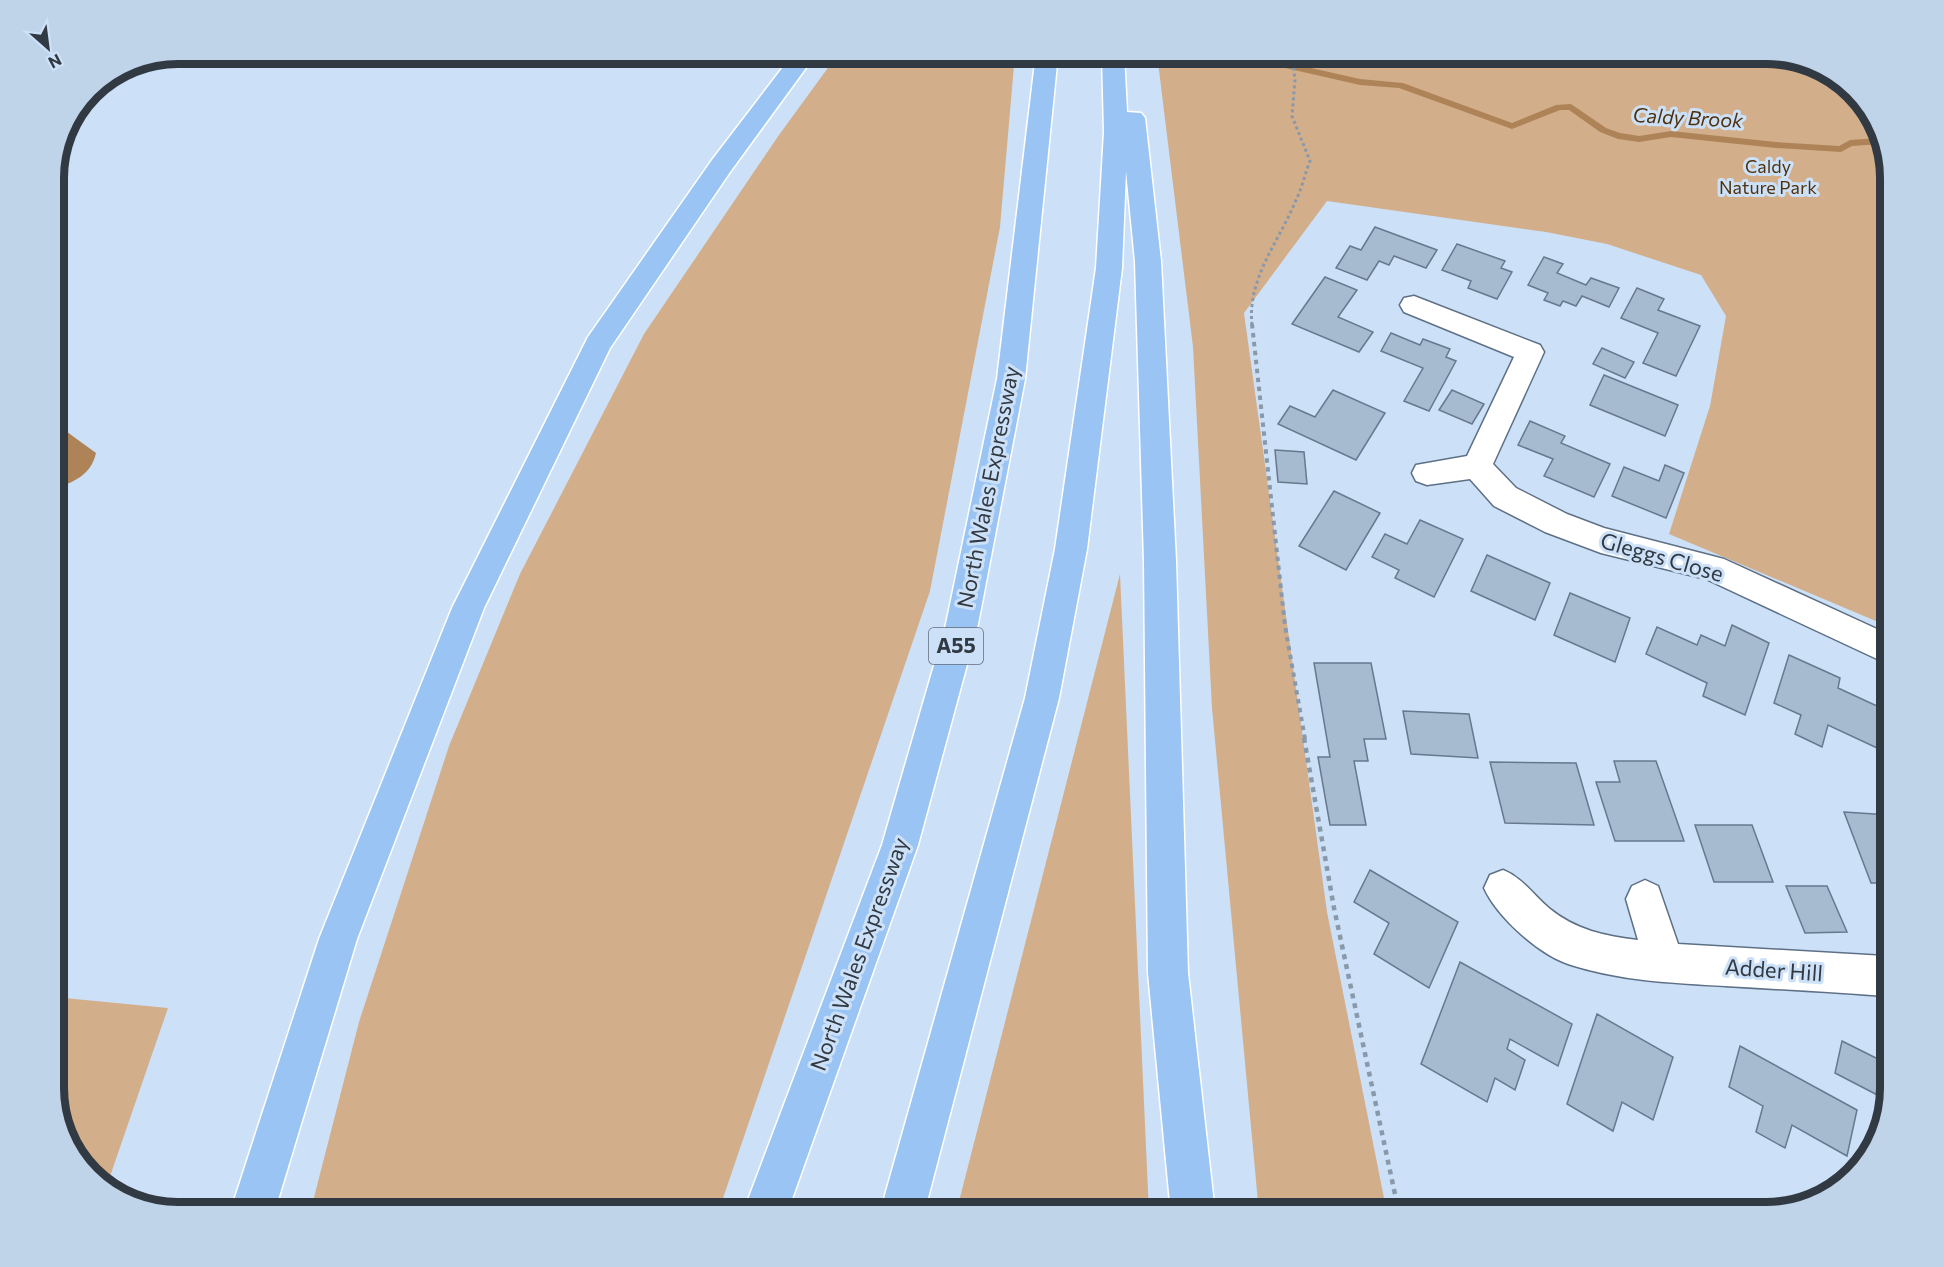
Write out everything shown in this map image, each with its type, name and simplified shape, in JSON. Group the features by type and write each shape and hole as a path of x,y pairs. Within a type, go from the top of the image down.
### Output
{"highway":[{"path":"255,1202 338,939 468,608 598,344 721,166 798,64"},
{"name":"North Wales Expressway","path":"769,1202 900,845 962,624 1011,379 1046,64"},
{"path":"905,1202 1042,698 1071,549 1109,268 1116,132 1113,64"},
{"path":"1126,64 1148,261 1160,561 1168,973 1192,1202"}],"street":[{"path":"1414,305 1530,352 1477,466 1427,473"},
{"name":"Gleggs Close","path":"1477,466 1505,497 1556,523 1601,540 1713,568 1880,646"},
{"name":"Adder Hill","path":"1503,888 1536,922 1571,946 1619,957 1664,963 1880,977"},
{"path":"1646,899 1664,963"}],"path":[{"path":"1293,64 1295,80 1292,116 1310,161 1296,201 1261,267 1251,313 1285,626 1334,908 1397,1202"}],"green space":[{"path":"831,64 1014,64 1000,227 930,591 722,1202 313,1202 359,1022 449,746 520,574 644,334 779,135"},
{"name":"Caldy Nature Park","path":"1158,64 1781,65 1809,73 1841,93 1860,115 1876,149 1880,178 1880,623 1669,534 1710,406 1726,316 1701,275 1607,244 1546,232 1327,201 1244,313 1327,912 1385,1202 1258,1202 1212,708 1193,347"},
{"path":"1120,574 1149,1202 959,1202"},
{"path":"65,998 168,1008 109,1179 88,1158 68,1118 65,1096"}],"shaded area":[{"path":"65,430 96,453 90,467 75,480 65,484"}],"building":[{"path":"1375,227 1437,250 1426,268 1394,256 1389,265 1379,261 1367,280 1336,268 1350,246 1361,250"},
{"path":"1457,244 1505,261 1501,268 1512,272 1497,299 1468,288 1471,281 1442,270"},
{"path":"1544,257 1563,264 1557,273 1586,285 1591,278 1619,288 1609,307 1582,296 1576,306 1563,301 1560,306 1544,300 1548,293 1528,285"},
{"path":"1325,277 1357,290 1338,317 1373,332 1359,352 1292,324"},
{"path":"1637,288 1664,299 1658,310 1700,326 1676,376 1643,363 1658,333 1621,318"},
{"path":"1391,333 1420,345 1423,339 1450,349 1446,357 1456,361 1429,411 1404,401 1423,368 1381,351"},
{"path":"1602,348 1634,362 1625,378 1593,364"},
{"path":"1604,375 1678,405 1665,436 1590,405"},
{"path":"1333,390 1385,413 1356,460 1278,424 1290,406 1315,417"},
{"path":"1452,390 1484,404 1472,424 1439,410"},
{"path":"1530,421 1565,436 1561,443 1610,464 1594,497 1544,476 1553,459 1518,445"},
{"path":"1275,450 1304,452 1307,484 1278,482"},
{"path":"1665,465 1684,473 1666,518 1612,496 1624,467 1659,481"},
{"path":"1334,491 1380,513 1346,570 1299,546"},
{"path":"1420,520 1463,539 1434,597 1395,578 1399,570 1372,557 1385,534 1407,544"},
{"path":"1487,555 1550,583 1535,620 1471,591"},
{"path":"1570,593 1630,618 1615,662 1554,635"},
{"path":"1732,625 1769,643 1745,715 1703,696 1707,683 1646,654 1657,627 1697,645 1701,635 1725,646"},
{"path":"1789,655 1840,678 1838,688 1880,707 1880,749 1828,725 1822,747 1795,734 1801,715 1774,703"},
{"path":"1314,663 1371,663 1386,739 1364,739 1368,761 1354,761 1366,825 1330,825 1318,757 1330,757"},
{"path":"1403,711 1469,714 1478,758 1411,754"},
{"path":"1614,761 1656,761 1684,841 1615,841 1596,782 1620,782"},
{"path":"1490,762 1576,763 1594,825 1505,823"},
{"path":"1844,812 1880,814 1880,883 1871,883"},
{"path":"1695,825 1752,825 1773,882 1714,882"},
{"path":"1370,870 1458,922 1429,988 1374,954 1389,923 1354,902"},
{"path":"1786,886 1827,886 1847,932 1805,933"},
{"path":"1460,962 1572,1024 1558,1066 1510,1039 1507,1049 1525,1060 1515,1090 1495,1078 1487,1102 1421,1064"},
{"path":"1597,1014 1673,1057 1653,1120 1622,1102 1613,1131 1567,1104"},
{"path":"1842,1041 1880,1060 1880,1096 1835,1073"},
{"path":"1740,1046 1857,1110 1847,1156 1792,1125 1785,1148 1756,1132 1763,1106 1729,1087"}],"waterway":[{"name":"Caldy Brook","path":"1280,64 1360,82 1400,85 1512,126 1559,107 1571,107 1603,130 1618,136 1639,139 1671,134 1841,149 1850,143 1873,141"}]}
